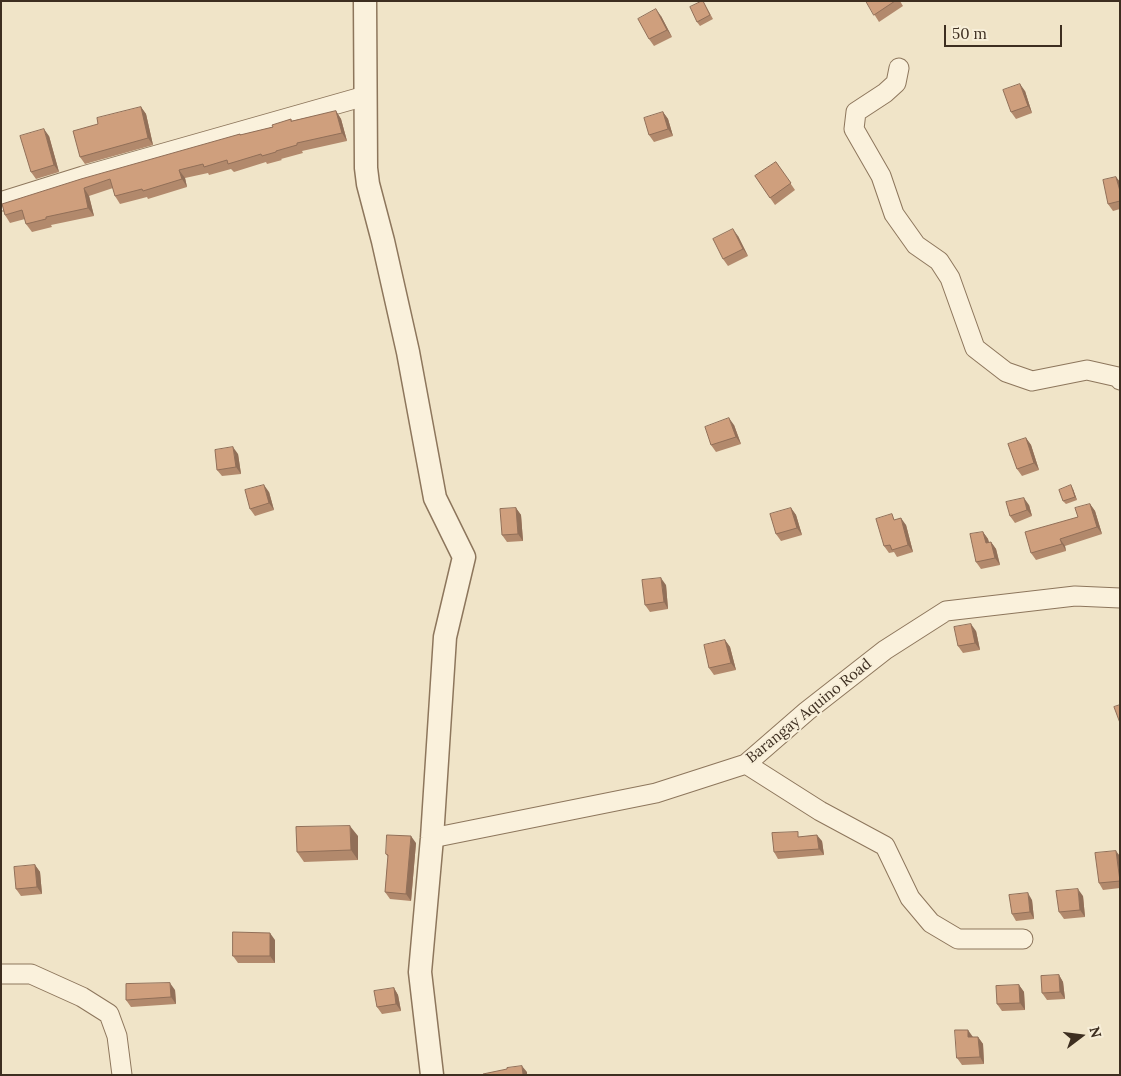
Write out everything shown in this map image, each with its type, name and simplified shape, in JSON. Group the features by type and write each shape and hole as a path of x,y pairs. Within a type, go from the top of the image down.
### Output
{"street":[{"path":"365,1 366,168 368,184 408,352 435,498 464,557 446,637 432,838 420,972 432,1075"},
{"path":"898,68 896,83 885,93 856,112 854,129 881,176 894,214 916,245 939,261 950,278 975,348 1006,372 1032,381 1087,370 1118,377 1120,380"},
{"path":"3,201 83,176 365,96"},
{"name":"Barangay Aquino Road","path":"432,838 656,793 746,764 884,650 946,611 1075,596 1120,598"},
{"path":"746,764 820,811 885,846 910,898 931,923 958,939 1023,939"},
{"path":"1,974 31,974 82,997 110,1014 117,1036 122,1075"}],"building":[{"path":"702,1 710,15 697,22 690,7"},
{"path":"866,1 895,1 874,15"},
{"path":"656,9 667,30 649,39 638,19"},
{"path":"1020,84 1028,106 1011,112 1003,90"},
{"path":"141,107 148,138 80,157 73,131 98,124 97,118"},
{"path":"336,111 342,133 297,143 297,145 276,152 262,156 261,154 228,164 227,160 204,167 203,164 179,170 182,179 143,191 142,189 115,196 110,179 84,188 88,208 46,217 46,219 26,224 22,210 5,215 2,204 81,179 240,134 273,127 272,125 291,119 291,121"},
{"path":"663,112 668,129 649,135 644,118"},
{"path":"44,129 54,165 31,172 20,136"},
{"path":"776,162 791,183 770,198 755,176"},
{"path":"1116,177 1120,191 1120,201 1108,204 1103,180"},
{"path":"733,229 743,249 723,259 713,239"},
{"path":"729,418 736,437 711,445 705,427"},
{"path":"1026,438 1034,463 1017,469 1008,444"},
{"path":"233,447 236,467 217,470 215,450"},
{"path":"264,485 269,503 250,509 245,490"},
{"path":"1071,485 1075,497 1063,501 1059,490"},
{"path":"1024,498 1027,510 1010,516 1006,502"},
{"path":"1090,504 1097,527 1060,539 1062,544 1031,553 1025,532 1078,517 1075,508"},
{"path":"516,508 518,534 502,535 500,509"},
{"path":"791,508 797,528 776,534 770,514"},
{"path":"892,514 894,520 901,518 908,545 892,550 890,545 884,546 876,519"},
{"path":"983,532 986,543 991,542 995,558 976,562 970,534"},
{"path":"661,578 664,602 645,605 642,580"},
{"path":"971,624 975,643 958,646 954,627"},
{"path":"725,640 731,663 709,668 704,645"},
{"path":"1120,705 1120,723 1114,707"},
{"path":"350,826 351,850 297,852 296,827"},
{"path":"798,832 798,837 817,835 819,849 774,852 772,833"},
{"path":"387,835 411,836 406,894 385,892 388,855 386,854"},
{"path":"1116,851 1120,881 1099,883 1095,853"},
{"path":"35,865 37,887 16,889 14,867"},
{"path":"1078,889 1080,910 1059,912 1056,891"},
{"path":"1028,893 1030,912 1012,914 1009,895"},
{"path":"233,932 270,933 270,956 233,956"},
{"path":"1059,975 1060,992 1042,993 1041,976"},
{"path":"170,983 171,997 126,1000 126,984"},
{"path":"1019,985 1020,1003 997,1004 996,986"},
{"path":"394,988 396,1004 377,1007 374,991"},
{"path":"955,1030 968,1030 968,1037 978,1037 980,1057 957,1058"},
{"path":"522,1066 523,1075 483,1075 507,1068"}]}
